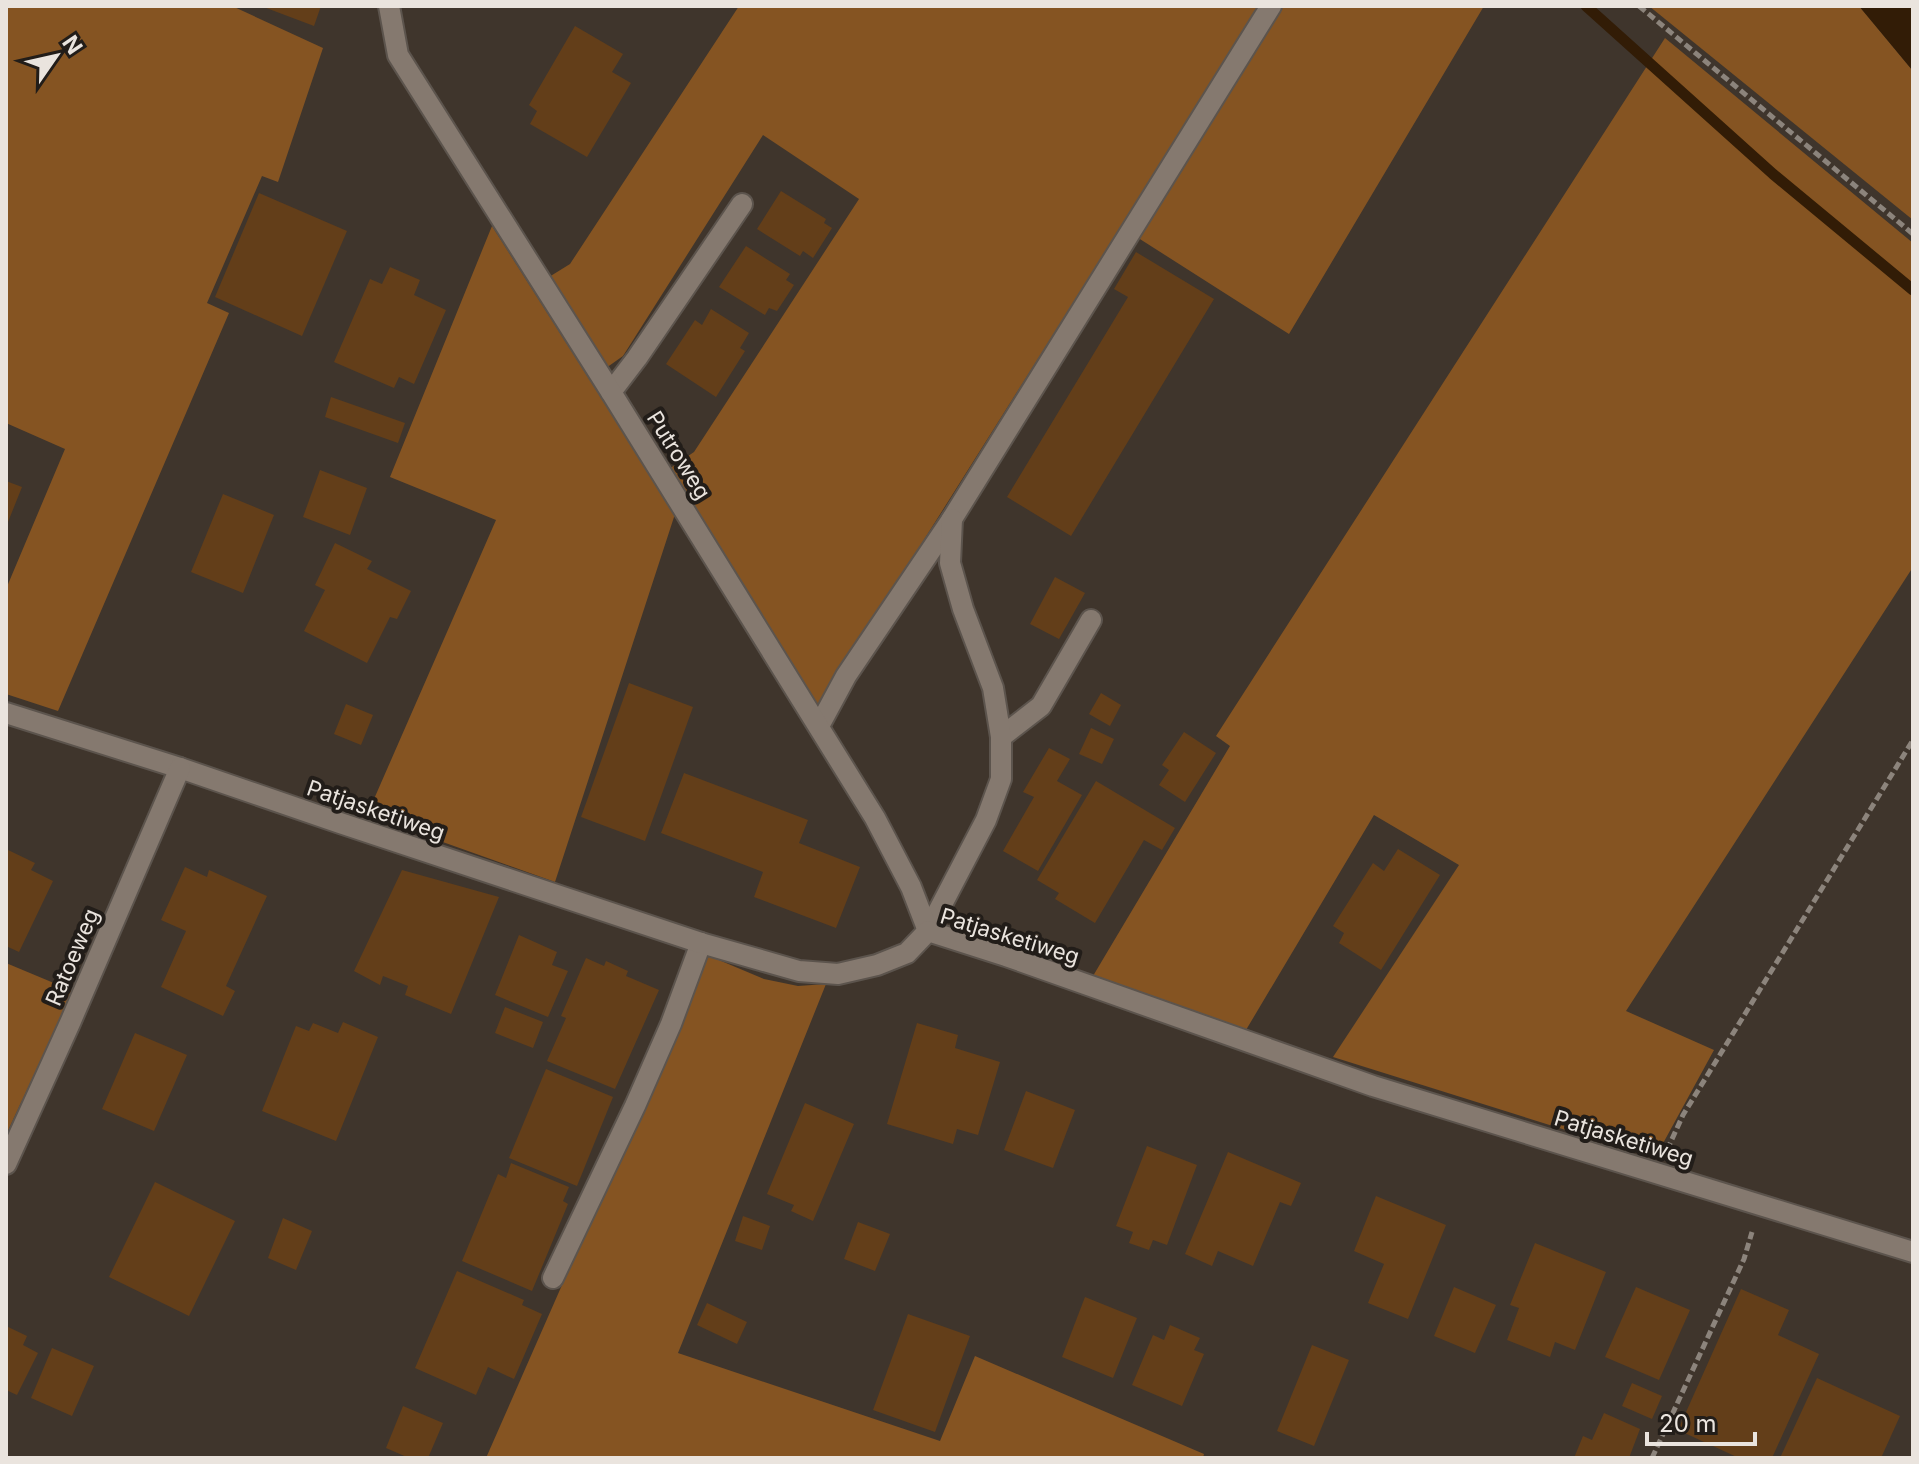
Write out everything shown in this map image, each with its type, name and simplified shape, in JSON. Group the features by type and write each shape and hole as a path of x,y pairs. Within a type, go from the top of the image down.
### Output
{"street":[{"name":"Putroweg","path":"389,6 398,55 875,818 911,887 928,931"},
{"path":"819,726 846,676 952,519 1271,6"},
{"path":"611,392 742,204"},
{"path":"928,931 986,820 1001,779 1001,737 993,688 963,609 950,563 952,519"},
{"path":"1001,737 1041,706 1091,620"},
{"name":"Patjasketiweg","path":"6,713 180,768 701,943 799,971 838,974 877,965 907,953 928,931 1373,1086 1913,1252"},
{"name":"Ratoeweg","path":"6,1164 180,768"},
{"path":"553,1278 635,1106 671,1024 701,943"}],"path":[{"path":"1639,6 1913,234"},
{"path":"1657,1173 1683,1115 1913,740"},
{"path":"1652,1458 1744,1259 1760,1204"}],"shaded area":[{"path":"6,6 232,6 323,48 278,182 262,176 207,303 229,313 58,711 6,694 6,589 65,449 6,423"},
{"path":"739,6 1484,6 1289,334 1121,227 818,708 669,469 694,452 859,199 763,135 623,356 606,368 549,277 570,264"},
{"path":"1649,6 1859,6 1913,71 1913,220"},
{"path":"1859,6 1913,6 1913,71"},
{"path":"1665,38 1913,243 1913,567 1626,1011 1714,1050 1655,1158 1333,1057 1459,865 1374,815 1246,1030 1090,981 1230,746 1216,736"},
{"path":"492,226 675,514 555,882 367,815 496,520 390,477"},
{"path":"707,955 764,979 798,986 826,984 678,1353 940,1441 975,1356 1204,1454 1203,1458 486,1458"},
{"path":"6,963 73,991 6,1135"}],"building":[{"path":"261,6 321,6 314,26"},
{"path":"575,26 623,54 612,72 631,83 587,157 530,124 537,111 529,105"},
{"path":"781,191 826,219 824,223 832,228 813,258 803,251 800,256 757,229"},
{"path":"259,193 347,231 302,336 215,297"},
{"path":"746,246 790,274 786,280 794,285 777,311 769,308 765,315 719,287"},
{"path":"1136,252 1214,299 1071,536 1007,497 1128,297 1114,289"},
{"path":"390,267 420,280 414,295 446,310 414,384 399,377 394,388 334,362 370,279 382,284"},
{"path":"711,309 749,333 740,348 745,351 716,397 666,364 695,320 702,325"},
{"path":"331,397 405,423 398,443 325,417"},
{"path":"320,470 367,488 350,535 303,517"},
{"path":"6,481 22,487 6,527"},
{"path":"223,494 274,515 243,593 191,572"},
{"path":"335,543 372,561 367,569 411,591 397,619 390,617 367,663 304,631 325,590 315,585"},
{"path":"1055,577 1085,593 1059,639 1030,624"},
{"path":"629,683 693,707 645,841 581,817"},
{"path":"1101,693 1121,705 1110,726 1089,714"},
{"path":"346,704 373,715 361,745 334,734"},
{"path":"1091,728 1114,739 1102,764 1079,754"},
{"path":"1184,732 1216,753 1185,802 1159,785 1169,770 1162,765"},
{"path":"1049,748 1070,759 1057,781 1082,795 1038,871 1003,851 1034,797 1023,792"},
{"path":"684,773 808,820 799,843 860,867 836,928 754,897 763,872 661,833"},
{"path":"1096,781 1175,828 1162,850 1144,840 1095,923 1055,899 1059,893 1037,880"},
{"path":"6,849 35,863 31,870 53,881 19,952 6,946"},
{"path":"1398,849 1440,875 1381,970 1339,943 1344,933 1333,926 1373,863 1384,871"},
{"path":"185,867 207,877 209,870 267,896 226,986 235,991 223,1016 161,987 186,931 161,920"},
{"path":"402,870 499,897 451,1014 405,995 408,986 383,976 380,985 354,971"},
{"path":"519,935 557,952 552,965 568,971 548,1017 495,995"},
{"path":"586,958 604,966 606,961 628,971 626,976 659,990 615,1089 547,1061 566,1018 561,1016"},
{"path":"505,1007 543,1022 533,1048 495,1033"},
{"path":"343,1022 378,1037 336,1141 262,1111 296,1026 309,1031 313,1023 338,1033"},
{"path":"917,1023 958,1035 955,1048 1000,1062 978,1135 957,1129 953,1144 887,1124"},
{"path":"135,1033 187,1055 154,1131 102,1109"},
{"path":"546,1069 613,1097 577,1186 509,1158"},
{"path":"1026,1091 1075,1110 1053,1168 1004,1150"},
{"path":"805,1103 854,1124 813,1221 791,1211 794,1205 767,1194"},
{"path":"1147,1146 1197,1165 1167,1245 1153,1240 1149,1250 1129,1243 1133,1232 1116,1226"},
{"path":"1228,1152 1301,1183 1291,1206 1280,1202 1253,1266 1218,1251 1212,1266 1185,1254"},
{"path":"511,1163 569,1187 563,1201 568,1204 532,1291 462,1261 498,1174 506,1178"},
{"path":"155,1182 235,1221 189,1316 109,1277"},
{"path":"1376,1196 1446,1225 1408,1319 1368,1303 1384,1264 1354,1251"},
{"path":"743,1216 770,1226 762,1250 735,1241"},
{"path":"283,1218 312,1231 296,1270 268,1258"},
{"path":"858,1222 890,1234 875,1271 844,1259"},
{"path":"1535,1243 1606,1272 1575,1350 1555,1342 1550,1357 1507,1340 1519,1308 1510,1305"},
{"path":"457,1271 524,1300 522,1305 542,1314 514,1379 488,1367 476,1395 415,1368"},
{"path":"1454,1287 1496,1305 1475,1353 1434,1336"},
{"path":"1636,1287 1690,1310 1659,1380 1605,1357"},
{"path":"1741,1289 1789,1310 1778,1335 1819,1354 1772,1458 1739,1458 1678,1430"},
{"path":"1085,1297 1137,1318 1113,1378 1062,1357"},
{"path":"707,1303 747,1322 737,1344 697,1325"},
{"path":"908,1314 970,1336 935,1432 873,1410"},
{"path":"1170,1325 1200,1338 1194,1350 1204,1354 1182,1406 1132,1385 1153,1335 1164,1340"},
{"path":"6,1326 27,1336 23,1345 38,1353 17,1395 6,1390"},
{"path":"1312,1345 1349,1360 1314,1446 1277,1431"},
{"path":"52,1348 94,1366 72,1416 31,1398"},
{"path":"1817,1378 1900,1416 1881,1458 1780,1458"},
{"path":"1632,1383 1662,1396 1652,1419 1622,1406"},
{"path":"403,1406 443,1423 428,1458 409,1458 386,1448"},
{"path":"1604,1413 1640,1429 1629,1458 1574,1458 1583,1436 1592,1440"}],"waterway":[{"path":"1586,6 1773,174 1913,290"}]}
